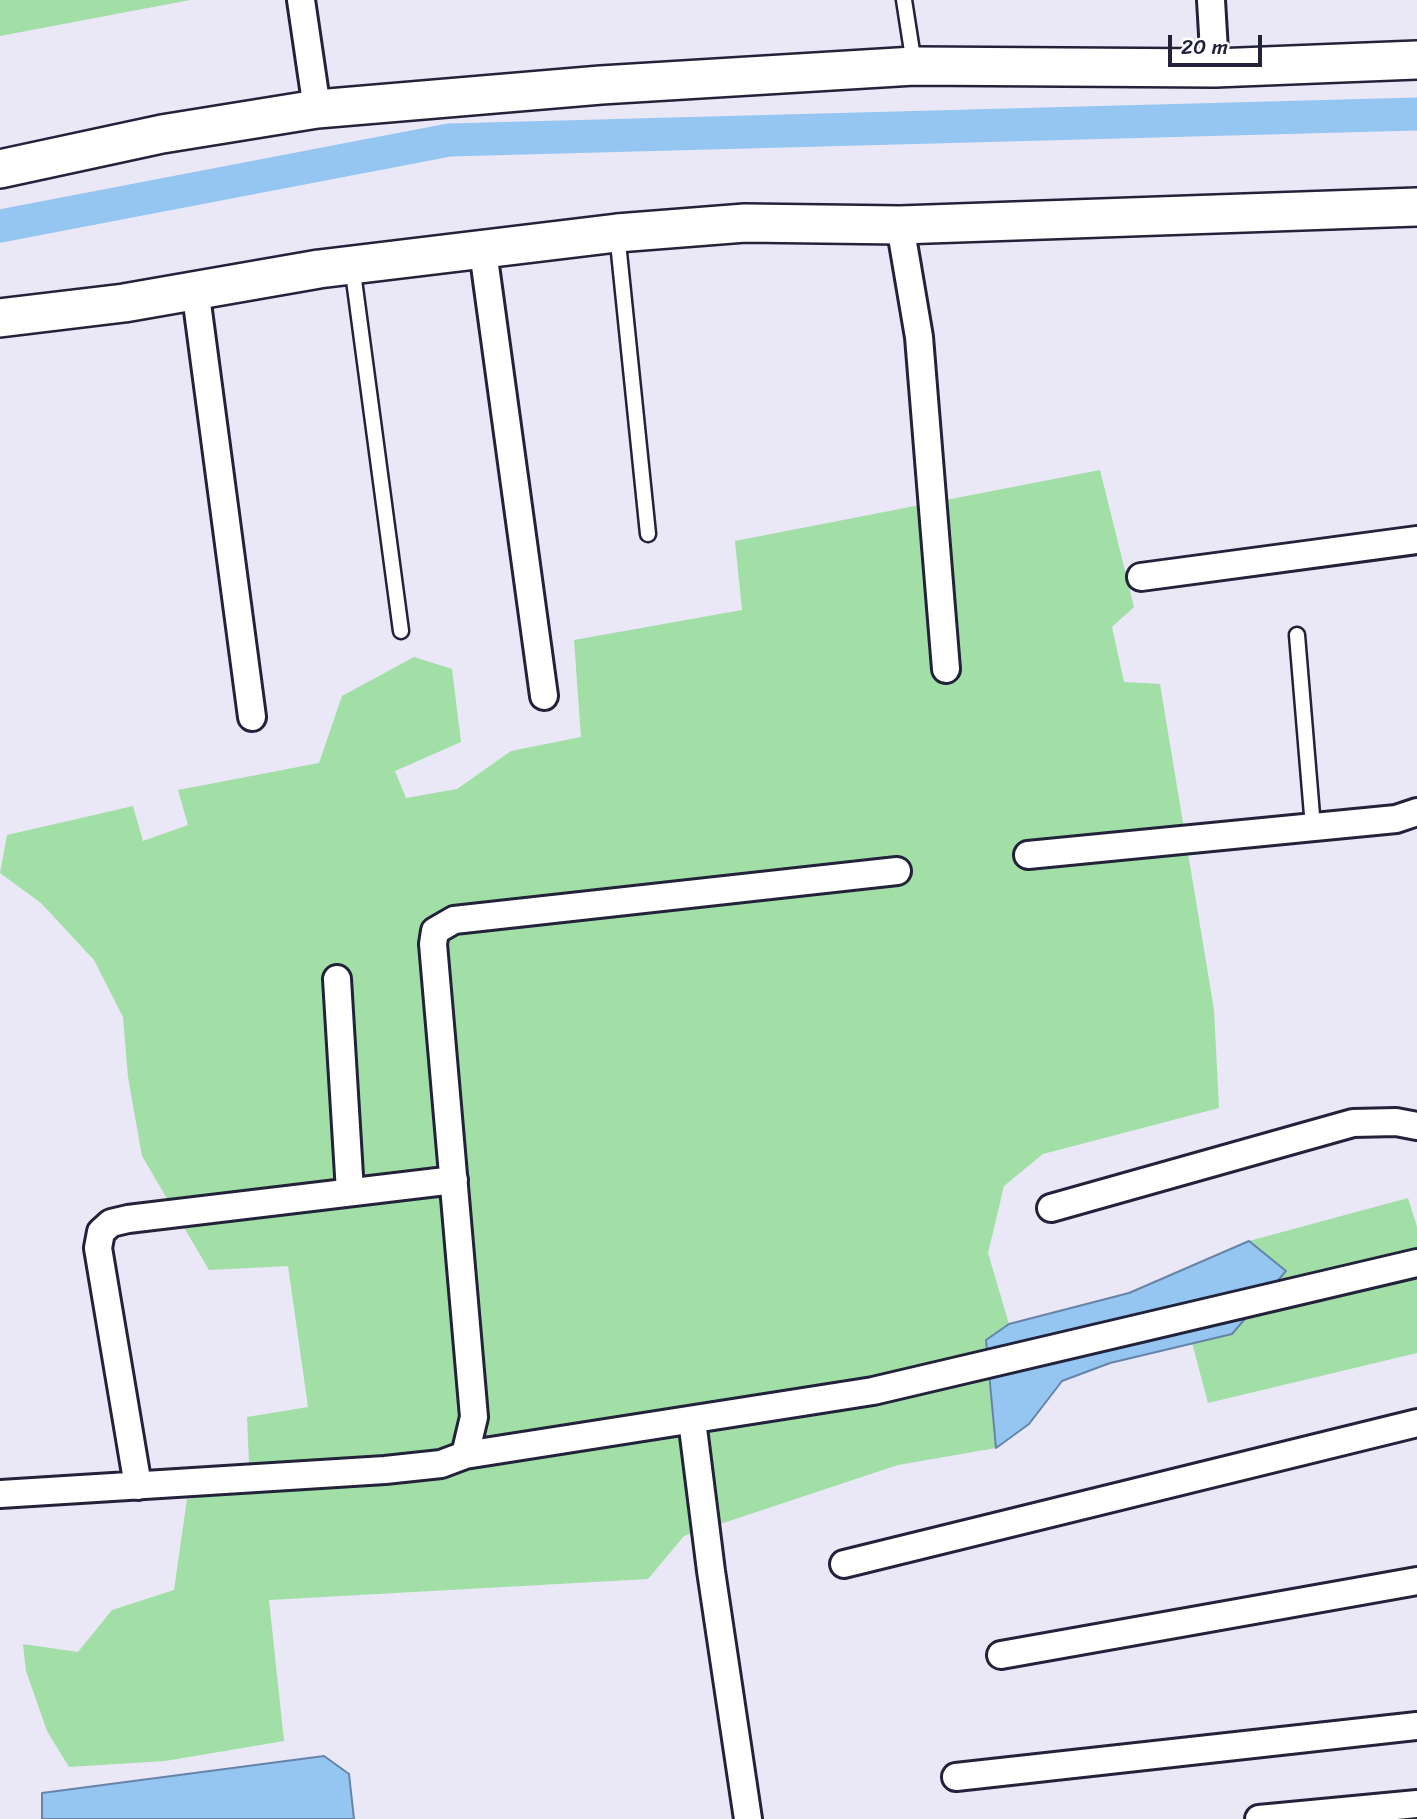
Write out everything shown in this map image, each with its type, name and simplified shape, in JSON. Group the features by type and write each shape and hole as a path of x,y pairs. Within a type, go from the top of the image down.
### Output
{"street":[{"path":"301,0 317,109"},
{"path":"1211,0 1215,68"},
{"path":"0,169 162,134 317,109 601,85 914,66 1215,68 1417,60"},
{"path":"0,318 124,303 195,288 352,265 617,233 745,223 900,225 1416,215"},
{"path":"900,225 919,337 946,669"},
{"path":"483,251 544,696"},
{"path":"195,288 252,717"},
{"path":"1140,577 1417,540"},
{"path":"1028,855 1396,819 1417,812"},
{"path":"465,1455 474,1418 433,944 435,931 454,919 897,871"},
{"path":"337,979 350,1192"},
{"path":"1051,1208 1353,1123 1396,1122 1417,1126"},
{"path":"138,1486 98,1248 101,1232 111,1223 128,1219 454,1180"},
{"path":"0,1494 385,1470 441,1464 465,1455 873,1391 1417,1264"},
{"path":"692,1420 711,1571 748,1819"},
{"path":"844,1564 1417,1423"},
{"path":"1002,1655 1417,1581"},
{"path":"956,1777 1417,1726"},
{"path":"1259,1819 1417,1804"}],"lane":[{"path":"904,0 914,66"},
{"path":"617,233 648,534"},
{"path":"352,265 401,631"},
{"path":"1297,635 1313,827"}],"green space":[{"path":"0,0 190,0 0,36"},
{"path":"1100,470 1134,607 1112,627 1124,682 1160,684 1214,1010 1219,1108 1043,1154 1004,1186 988,1253 1009,1324 986,1341 996,1448 898,1465 684,1536 648,1579 269,1600 284,1741 165,1761 69,1767 47,1731 26,1671 23,1644 78,1652 112,1610 174,1590 187,1499 250,1488 247,1417 308,1407 288,1266 209,1270 142,1156 128,1077 123,1017 94,960 41,903 0,873 7,835 133,806 143,841 188,825 178,790 319,763 342,696 414,657 452,669 461,742 395,771 406,798 457,789 511,751 581,737 574,640 742,610 735,541"},
{"path":"1408,1198 1417,1227 1417,1353 1208,1403 1192,1343 1232,1334 1286,1272 1249,1241"}],"water":[{"path":"1249,1241 1286,1271 1232,1334 1110,1363 1062,1381 1029,1424 996,1448 986,1340 1009,1324 1129,1293"},
{"path":"324,1756 349,1774 354,1819 42,1819 42,1793"}],"waterway":[{"path":"0,226 449,140 1417,114"}]}
